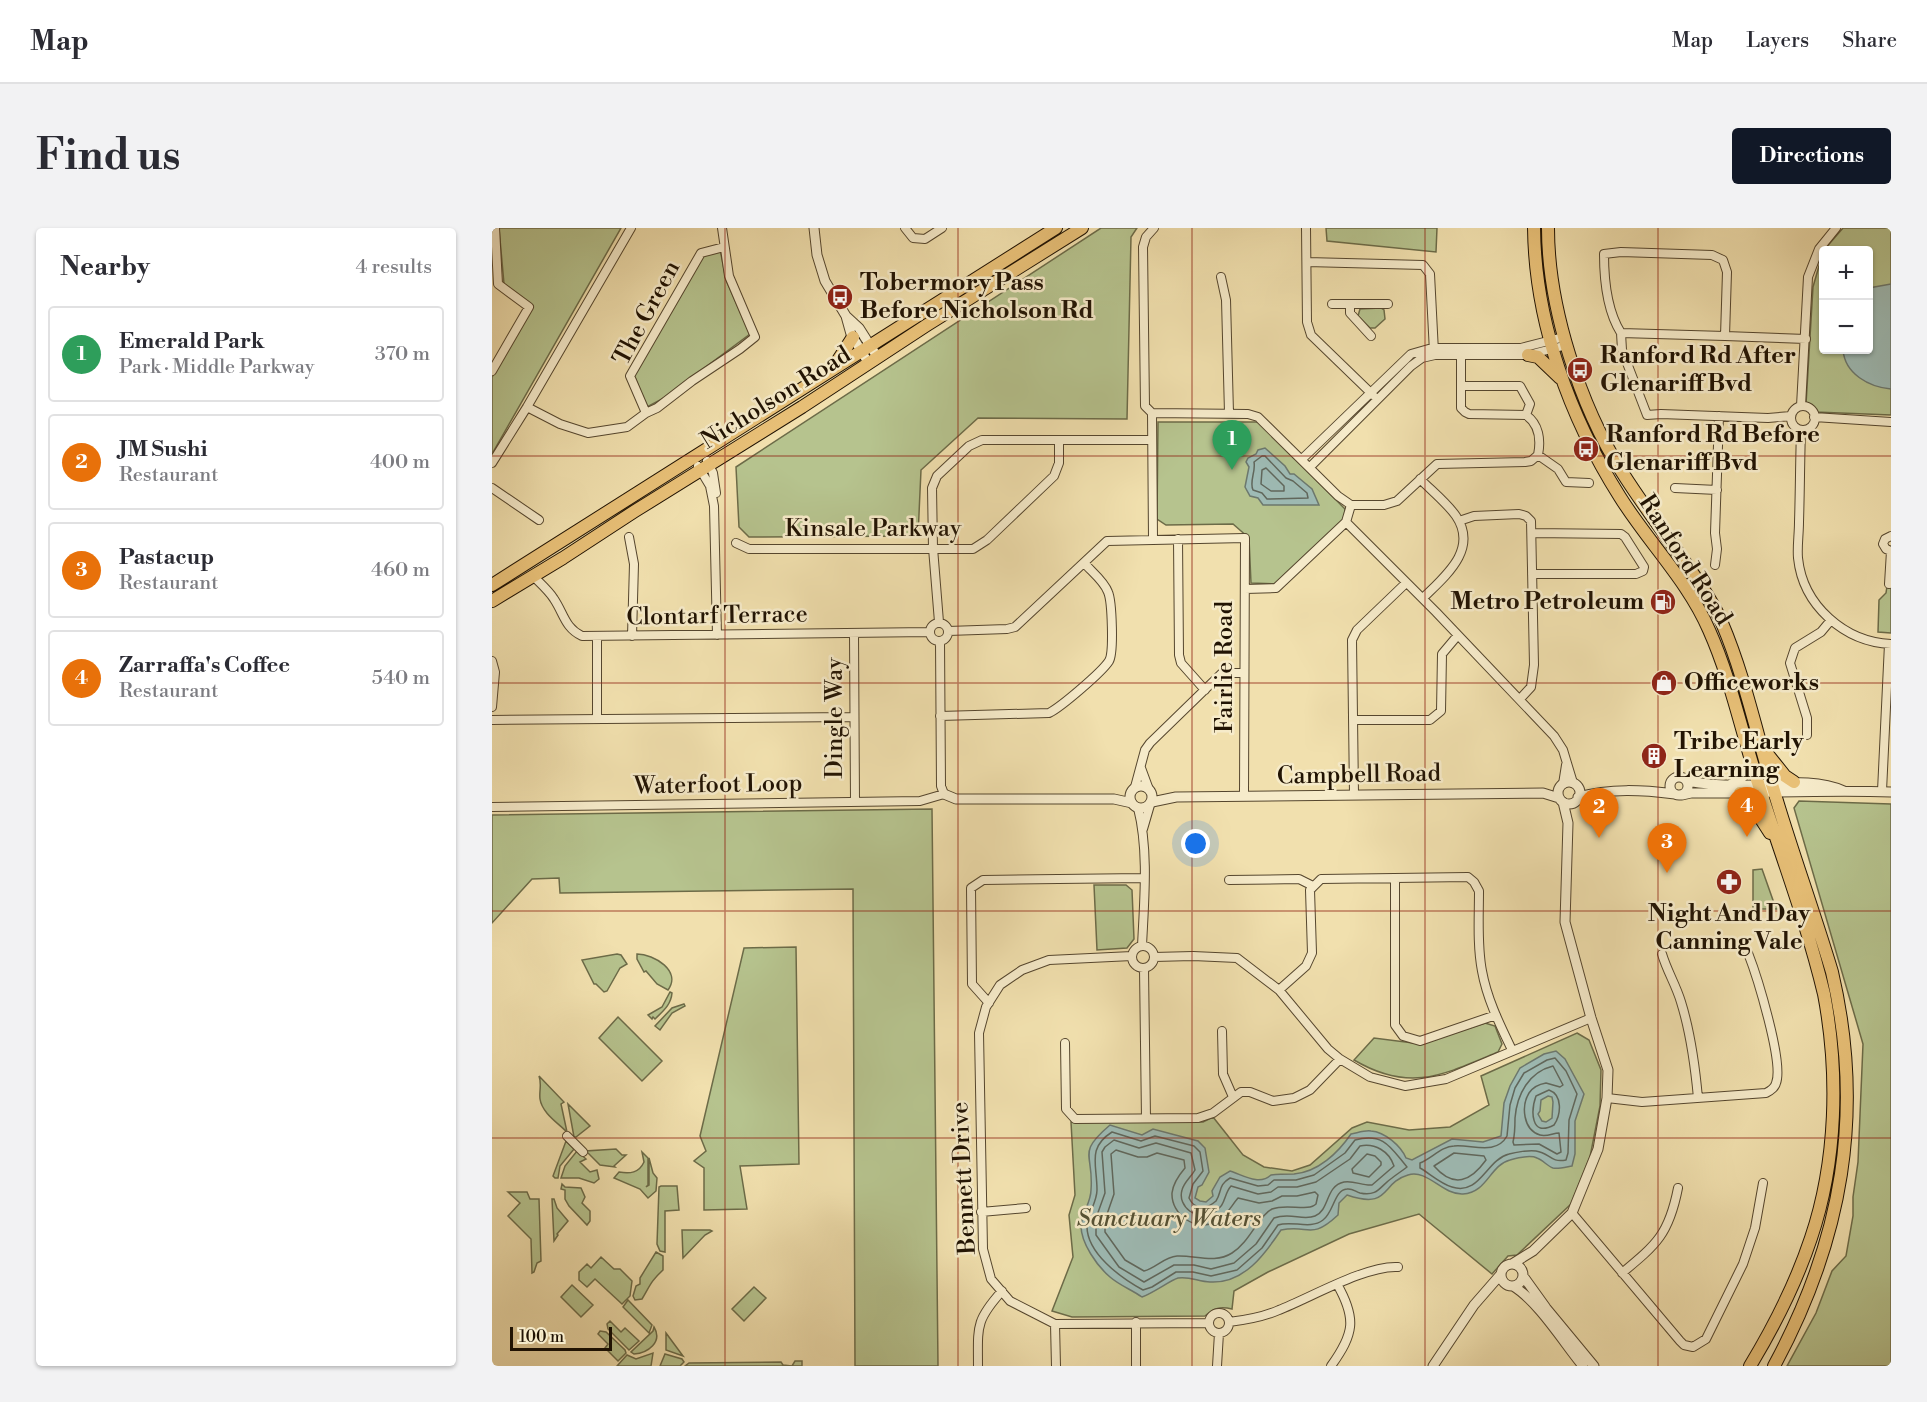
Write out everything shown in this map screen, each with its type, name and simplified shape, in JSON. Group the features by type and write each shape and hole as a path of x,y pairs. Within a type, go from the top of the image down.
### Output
{"main road":[{"name":"Nicholson Road","path":"492,601 534,577 826,375 1056,228"},
{"name":"Nicholson Road","path":"492,585 874,361 1082,228"},
{"name":"Ranford Road","path":"1534,228 1536,273 1552,345 1563,381 1582,427 1621,498 1687,591 1704,619 1713,640 1749,754 1766,788 1832,972 1845,1050 1848,1104 1844,1159 1832,1222 1820,1263 1803,1306 1774,1366"},
{"name":"Ranford Road","path":"1548,228 1555,301 1565,341 1600,433 1621,471 1698,582 1721,621 1737,665 1759,743 1779,846 1824,994 1833,1077 1832,1129 1825,1183 1811,1237 1795,1280 1750,1366"},
{"path":"826,375 840,359 853,337"},
{"path":"1528,355 1538,357 1563,381"},
{"path":"1759,743 1785,776 1794,782"},
{"path":"1740,793 1750,802 1779,846"}],"street":[{"path":"492,371 530,307 498,284 495,228"},
{"path":"492,463 631,228"},
{"path":"527,407 560,424 588,433 627,427 755,337 729,276 722,228"},
{"path":"814,228 822,273 846,316 853,337 874,361"},
{"path":"905,228 913,238 924,239 942,228"},
{"path":"1153,539 1152,414 1145,406 1143,248 1146,237 1154,228"},
{"path":"1306,228 1307,322 1311,335 1377,400"},
{"path":"1801,406 1808,278 1813,261 1826,238 1836,228"},
{"name":"The Green","path":"646,413 630,376 701,253 724,246"},
{"path":"1725,336 1727,272 1723,260 1712,255 1621,252 1604,254 1604,271 1613,321 1621,333 1622,350 1647,415 1768,418 1791,416"},
{"path":"1307,262 1417,263 1423,265 1430,274 1434,352"},
{"path":"1221,277 1226,300 1229,413"},
{"path":"1332,304 1350,306 1388,304"},
{"path":"1350,306 1350,313 1371,336"},
{"path":"846,316 859,328 866,350"},
{"path":"1621,333 1806,339"},
{"path":"1302,459 1411,354 1461,352 1528,355 1565,341"},
{"path":"1461,352 1552,345"},
{"path":"1310,467 1411,366 1434,352"},
{"path":"1152,414 1229,413 1258,417 1338,496 1352,505 1392,503 1437,464 1526,462 1538,455 1538,431 1533,420 1526,414 1467,413 1461,408 1461,352"},
{"path":"1461,386 1520,386 1530,404 1526,414"},
{"path":"1801,406 1810,409 1814,417 1811,427 1801,430 1792,423 1791,416 1796,408 1801,406"},
{"path":"1715,565 1719,416"},
{"path":"1814,417 1891,422"},
{"path":"1801,430 1798,559 1807,589 1821,613 1830,620 1866,641 1890,644 1887,791"},
{"path":"939,622 933,548 932,488 937,477 969,446 982,440 1152,440"},
{"name":"Kinsale Parkway","path":"736,543 749,549 973,549 987,540 1054,476 1059,463 1059,440"},
{"path":"1538,455 1558,469 1566,482 1589,483"},
{"path":"701,462 715,486 717,635"},
{"path":"1420,479 1455,514 1459,521 1463,545 1460,558 1452,570 1422,598"},
{"path":"492,488 539,520"},
{"path":"1675,488 1717,489"},
{"path":"1245,589 1276,588 1346,522 1352,505"},
{"path":"1459,521 1474,516 1519,514 1531,521 1534,665 1531,687 1520,699"},
{"path":"1346,522 1554,736 1566,760 1568,785"},
{"path":"1532,533 1621,534 1631,545 1644,567 1643,571 1636,573 1532,574"},
{"path":"1889,584 1891,551 1883,544 1885,539 1891,536"},
{"path":"629,537 634,564 632,636"},
{"name":"Fairlie Road","path":"1178,539 1245,538 1244,795"},
{"path":"948,631 1015,627 1107,541 1178,539 1179,655 1181,663 1205,690"},
{"path":"940,716 1049,713 1060,708 1109,661 1112,647 1109,593 1084,563"},
{"name":"Clontarf Terrace","path":"534,577 554,599 573,632 582,636 930,632"},
{"path":"1354,794 1352,640 1357,630 1406,583"},
{"path":"1807,735 1807,718 1790,663 1796,648 1821,632 1830,620"},
{"path":"939,622 946,626 948,631 946,638 940,641 933,639 930,632 932,625 939,622"},
{"name":"Dingle Way","path":"854,634 855,802"},
{"path":"1353,720 1430,720 1441,711 1442,654 1458,635"},
{"path":"597,637 597,719"},
{"path":"940,641 940,716 944,794"},
{"path":"492,661 495,672 492,707"},
{"path":"1143,830 1135,806 1130,799 1141,768 1144,750 1222,673 1244,673"},
{"path":"492,720 854,717"},
{"path":"1726,786 1743,778 1748,771 1749,754"},
{"path":"1141,768 1149,789 1151,803 1143,830 1142,946"},
{"path":"1679,776 1687,781 1687,790 1679,794 1670,787 1671,780 1679,776"},
{"name":"Campbell Road","path":"1647,790 1671,780"},
{"name":"Campbell Road","path":"1687,781 1726,786 1834,792 1844,790 1887,791"},
{"name":"Campbell Road","path":"944,794 956,799 1114,799 1135,806 1176,797 1543,793 1568,785 1598,792 1647,790 1679,794 1740,793 1794,782 1833,786 1844,790"},
{"name":"Campbell Road","path":"1114,799 1140,785 1176,797"},
{"path":"1433,1366 1505,1267 1533,1251 1572,1213 1598,1149 1607,1098 1608,1070 1591,1018 1565,922 1568,823 1579,792 1568,785"},
{"path":"1568,785 1558,792 1568,823"},
{"name":"Campbell Road","path":"1543,793 1561,800 1576,800 1598,792"},
{"name":"Waterfoot Loop","path":"492,807 920,801 944,794"},
{"path":"1280,990 1306,966 1312,953 1310,890 1321,879 1468,877 1479,891 1481,969 1496,1015 1512,1050"},
{"path":"989,1003 972,984 971,888 983,880 1143,878"},
{"path":"1395,878 1395,1025 1403,1036 1420,1041 1496,1015"},
{"path":"1229,880 1299,879 1313,886"},
{"path":"1142,946 1150,948 1154,957 1153,963 1144,969 1134,964 1132,956 1135,949 1142,946"},
{"path":"1607,1098 1642,1102 1766,1093 1777,1083 1777,1062 1768,1018 1748,953"},
{"path":"1662,954 1666,970 1676,986 1689,1032 1694,1055 1698,1098"},
{"name":"Bennett Drive","path":"1132,956 1049,960 1022,970 1000,985 989,1003 979,1033 981,1212 983,1249 991,1279 1010,1301 1055,1324 1209,1323 1210,1317 1217,1313 1224,1314 1229,1322 1278,1311 1337,1284 1386,1266 1398,1267"},
{"path":"1154,957 1237,958 1280,990 1328,1049 1340,1059 1370,1077 1405,1086 1446,1079 1591,1018"},
{"path":"1144,969 1146,1118"},
{"path":"1222,1030 1223,1074 1233,1097"},
{"path":"1065,1043 1066,1109 1075,1119 1198,1118 1213,1113 1241,1092 1250,1092 1273,1101 1294,1098 1310,1090 1340,1059"},
{"path":"567,1137 583,1152"},
{"path":"1572,1213 1680,1341 1689,1347 1698,1346 1706,1339 1743,1264 1755,1228 1763,1183"},
{"path":"1622,1273 1662,1236 1672,1216 1678,1188"},
{"path":"981,1212 1026,1208"},
{"path":"1483,1295 1509,1285 1520,1284 1533,1251"},
{"path":"1512,1264 1520,1267 1549,1318 1583,1366"},
{"path":"1502,1274 1509,1285 1521,1291 1594,1366"},
{"path":"1331,1366 1345,1346 1351,1322 1348,1303 1337,1284"},
{"path":"978,1366 978,1330 984,1311 1002,1291"},
{"path":"1136,1322 1136,1366"},
{"path":"1209,1323 1213,1330 1219,1333 1225,1331 1229,1322"},
{"path":"1055,1324 1056,1366"},
{"path":"1217,1366 1219,1333"}],"green space":[{"path":"499,228 621,228 492,454 492,377 533,306 504,284"},
{"path":"1101,228 1137,228 1131,237 1127,419 978,418 921,470 918,536 749,537 739,527 736,467"},
{"path":"1326,228 1437,228 1436,252 1327,241"},
{"path":"1843,228 1891,228 1891,415 1815,412 1806,404 1813,287 1819,266 1819,354 1873,354 1873,246 1827,246"},
{"path":"720,249 726,280 750,334 664,398 647,407 634,375 704,253"},
{"path":"1381,308 1384,310 1385,319 1375,328 1370,328 1358,316 1360,309"},
{"path":"1158,422 1259,422 1345,509 1344,521 1276,584 1251,583 1249,538 1233,524 1166,525 1157,519"},
{"path":"1887,586 1891,586 1891,633 1878,632 1879,600 1886,593"},
{"path":"1799,801 1891,804 1891,1366 1787,1366 1816,1313 1832,1271 1846,1256 1853,1216 1858,1162 1863,1044 1794,808"},
{"path":"932,809 938,1366 855,1366 853,889 560,893 559,878 532,879 492,923 492,815"},
{"path":"1762,869 1774,903 1779,909 1753,909 1753,870"},
{"path":"1094,885 1126,885 1132,890 1134,939 1127,948 1097,950"},
{"path":"796,947 799,1164 740,1166 747,1209 704,1210 704,1168 694,1161 706,1151 700,1136 744,948"},
{"path":"637,954 658,960 669,970 671,983 668,990 657,984 646,971 644,972 637,959"},
{"path":"621,955 627,964 620,968 607,991 604,992 594,984 582,960"},
{"path":"670,992 671,997 664,1010 652,1019 648,1015 662,1007"},
{"path":"684,1004 685,1006 672,1013 660,1030 655,1026 672,1008"},
{"path":"618,1017 662,1061 642,1081 599,1038"},
{"path":"1485,1023 1495,1026 1502,1044 1498,1052 1443,1073 1410,1078 1392,1076 1354,1060 1374,1038 1421,1044"},
{"name":"Sanctuary Waters","path":"1577,1033 1589,1040 1601,1070 1600,1106 1590,1157 1571,1204 1517,1255 1508,1256 1492,1274 1419,1214 1349,1234 1268,1272 1234,1291 1232,1309 1217,1308 1205,1316 1072,1317 1052,1311 1073,1257 1069,1215 1075,1195 1071,1122 1203,1122 1213,1117 1243,1155 1264,1167 1292,1171 1310,1165 1352,1128 1367,1122 1409,1130 1450,1127 1489,1105 1481,1076"},
{"path":"539,1076 564,1102 561,1104 567,1132 541,1104"},
{"path":"568,1104 590,1126 576,1137 574,1137"},
{"path":"566,1141 574,1149 560,1166 558,1178 555,1178 553,1176"},
{"path":"616,1149 622,1155 626,1155 615,1167 600,1165 586,1151"},
{"path":"577,1151 586,1159 580,1162 590,1172 597,1170 599,1179 594,1183 579,1178 561,1178 565,1166"},
{"path":"642,1152 648,1158 648,1185 646,1187 649,1185 649,1158 653,1173 657,1178 656,1191 648,1198 640,1189 614,1178 619,1172 637,1171 644,1162"},
{"path":"562,1184 565,1187 581,1188 585,1197 582,1203 590,1211 590,1221 587,1225 569,1206 565,1199 565,1190 561,1189"},
{"path":"677,1186 679,1210 665,1211 665,1252 660,1251 657,1244 659,1187"},
{"path":"508,1192 527,1192 530,1199 539,1199 541,1261 537,1263 532,1273 531,1239 508,1216 520,1203"},
{"path":"552,1199 568,1221 554,1241"},
{"path":"682,1230 712,1231 705,1235 683,1258"},
{"path":"656,1252 663,1256 663,1270 642,1299 635,1300 633,1296 636,1286 640,1284 640,1278"},
{"path":"601,1257 614,1269 620,1269 632,1281 630,1296 622,1304 595,1279 587,1287 579,1280 579,1272 587,1264 591,1268"},
{"path":"572,1285 593,1305 581,1317 561,1297"},
{"path":"754,1287 766,1298 744,1321 732,1309"},
{"path":"628,1300 652,1325 649,1333 623,1307"},
{"path":"610,1321 621,1332 625,1328 639,1341 629,1350 608,1329 607,1324"},
{"path":"654,1327 657,1337 653,1346 639,1353 631,1352 653,1331"},
{"path":"600,1331 606,1332 625,1350 626,1353 618,1361 605,1348 608,1344 598,1334"},
{"path":"666,1333 683,1356 666,1350"},
{"path":"653,1353 651,1366 617,1366 627,1355 636,1359"},
{"path":"665,1354 682,1359 684,1362 680,1366 660,1366"},
{"path":"795,1361 802,1361 802,1366 792,1366"},
{"path":"781,1362 783,1365 792,1366 685,1366 689,1363"}],"water":[{"path":"1891,284 1891,389 1874,385 1860,378 1848,366 1844,354 1873,354 1873,287"},
{"path":"1265,448 1285,466 1290,474 1294,474 1312,489 1319,505 1263,505 1258,498 1250,496 1245,487 1249,467 1246,462 1258,450"},
{"path":"1556,1051 1565,1059 1584,1094 1575,1121 1575,1154 1572,1166 1553,1168 1534,1157 1513,1159 1498,1167 1478,1189 1463,1194 1448,1191 1422,1176 1408,1175 1399,1179 1378,1197 1361,1199 1347,1195 1339,1203 1338,1215 1315,1230 1281,1230 1252,1266 1233,1278 1210,1282 1178,1278 1142,1297 1117,1283 1105,1272 1095,1261 1084,1240 1081,1226 1090,1199 1090,1149 1093,1142 1110,1125 1142,1135 1153,1129 1198,1141 1205,1148 1209,1172 1202,1185 1198,1187 1195,1198 1206,1202 1213,1196 1212,1191 1220,1177 1230,1171 1261,1180 1271,1175 1294,1174 1311,1170 1327,1160 1351,1134 1376,1132 1396,1144 1406,1158 1412,1160 1452,1139 1483,1142 1501,1136 1504,1103 1510,1086 1520,1068 1544,1054","holes":["1548,1096 1552,1097 1552,1118 1546,1122 1542,1121 1538,1114 1541,1100"]}],"place":[{"name":"Tobermory Pass Before Nicholson Rd","path":"840,297"},
{"name":"Ranford Rd After Glenariff Bvd","path":"1580,370"},
{"name":"Ranford Rd Before Glenariff Bvd","path":"1586,449"},
{"name":"Emerald Park","path":"1232,470"},
{"name":"Metro Petroleum","path":"1663,602"},
{"name":"Officeworks","path":"1664,683"},
{"name":"Tribe Early Learning","path":"1654,756"},
{"name":"Zarraffa's Coffee","path":"1747,837"},
{"name":"JM Sushi","path":"1599,838"},
{"name":"Pastacup","path":"1667,873"},
{"name":"Night And Day Canning Vale","path":"1729,882"}]}
